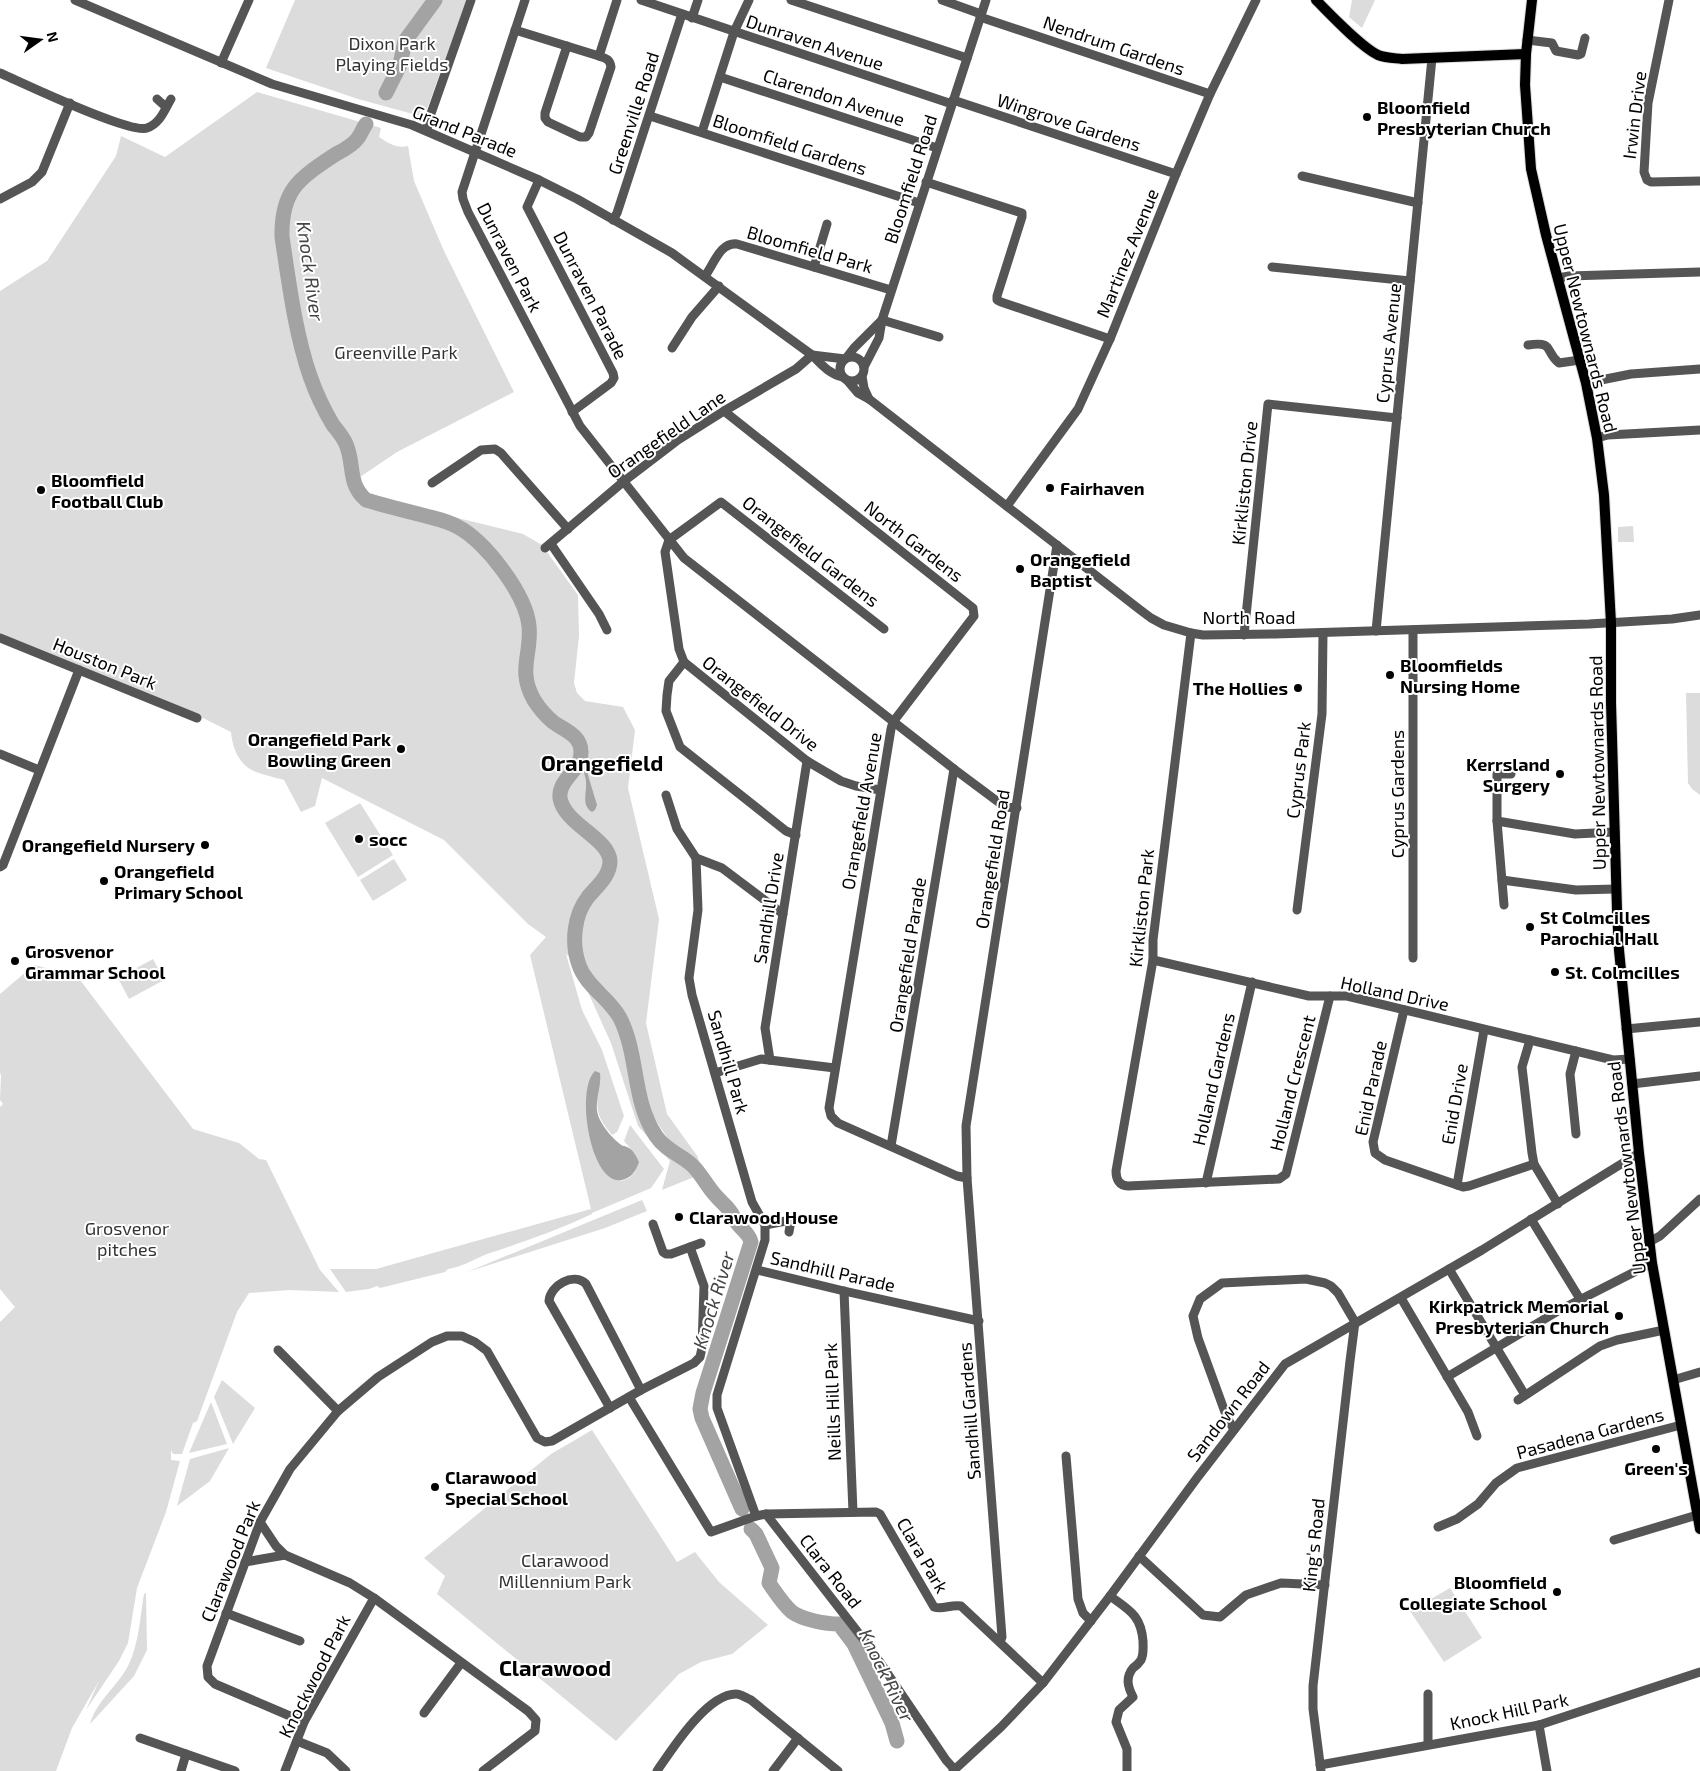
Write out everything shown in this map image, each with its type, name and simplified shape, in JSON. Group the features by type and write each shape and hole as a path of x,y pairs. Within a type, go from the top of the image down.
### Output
{"main road":[{"path":"1316,0 1344,28 1377,54 1393,58 1526,54"},
{"name":"Upper Newtownards Road","path":"1532,0 1526,54 1526,104 1531,169 1537,200 1586,383 1597,438 1604,496 1611,623 1611,703 1619,950 1639,1153 1652,1263 1700,1529"}],"street":[{"name":"Grand Parade","path":"75,0 272,84 427,131 539,180 672,253 812,355 834,375 845,378 858,392 869,399"},
{"path":"221,63 249,0"},
{"path":"427,131 471,0"},
{"name":"Dunraven Park","path":"525,0 462,192 465,205 572,412 580,426 623,482"},
{"path":"599,56 617,0"},
{"name":"Dunraven Avenue","path":"641,0 952,102"},
{"path":"692,18 698,0"},
{"path":"702,132 734,32 749,0"},
{"path":"791,0 967,58"},
{"name":"Nendrum Gardens","path":"942,0 1210,94"},
{"name":"Bloomfield Road","path":"863,371 879,338 891,290 986,0"},
{"name":"Martinez Avenue","path":"1007,506 1078,410 1110,340 1210,94 1256,0"},
{"name":"Irwin Drive","path":"1669,0 1648,103 1644,172 1647,180 1651,182 1700,181"},
{"name":"Greenville Road","path":"613,220 650,116 682,14"},
{"path":"515,30 567,46 608,59 611,67 589,133 586,136 580,137 548,122 545,118 567,46"},
{"path":"1527,40 1552,43 1556,51 1578,55 1582,54 1585,38"},
{"name":"Cyprus Avenue","path":"1376,631 1432,58"},
{"path":"0,73 70,103 132,127 144,129 160,118 171,99"},
{"name":"Clarendon Avenue","path":"720,77 937,148"},
{"path":"157,99 166,107"},
{"name":"Wingrove Gardens","path":"952,102 1176,174"},
{"path":"0,199 32,182 42,172 70,103"},
{"name":"Bloomfield Gardens","path":"650,116 919,204"},
{"path":"1302,176 1418,203"},
{"name":"Dunraven Parade","path":"539,180 526,207 614,378 572,412"},
{"path":"926,182 1018,210 1022,213 997,300 1110,340"},
{"path":"814,267 828,224"},
{"name":"Bloomfield Park","path":"706,276 724,247 730,243 891,290"},
{"path":"1272,267 1410,281"},
{"path":"1558,278 1700,272"},
{"path":"672,348 692,317 718,286"},
{"path":"863,371 855,380 845,378 840,369 854,348 882,320 939,337"},
{"path":"1528,345 1544,344 1560,363 1580,360"},
{"name":"Grand Parade","path":"812,355 846,358"},
{"name":"Orangefield Lane","path":"608,630 599,614 548,546 623,482 678,440 796,369 812,355"},
{"path":"846,358 858,358 863,371 864,388 869,399"},
{"path":"1586,383 1631,374 1700,369"},
{"name":"North Road","path":"869,399 1151,618 1164,625 1191,633 1203,635 1244,635 1414,630 1611,623 1700,615"},
{"name":"Kirkliston Drive","path":"1244,635 1268,404 1397,418"},
{"name":"North Gardens","path":"724,411 973,608 974,616 893,722"},
{"path":"1597,438 1608,435 1700,430"},
{"path":"432,483 481,450 494,449 501,453 568,529"},
{"name":"Orangefield Avenue","path":"623,482 684,558 893,722 880,790 829,1108 831,1116 838,1123 957,1176 967,1178"},
{"name":"Orangefield Gardens","path":"668,540 721,502 884,629"},
{"name":"Orangefield Drive","path":"668,540 665,552 679,649 684,662 807,761 841,781 880,790"},
{"name":"Orangefield Road","path":"967,1178 966,1126 969,1097 1017,808 1057,545"},
{"name":"Cyprus Gardens","path":"1413,958 1414,630"},
{"name":"Kirkliston Park","path":"1191,633 1155,922 1153,960 1116,1171 1121,1184 1128,1186 1206,1183"},
{"name":"Cyprus Park","path":"1297,910 1322,714 1323,633"},
{"name":"Houston Park","path":"0,638 197,718"},
{"path":"684,662 669,681 666,695 666,711 680,747 786,830 796,835"},
{"path":"0,867 3,865 79,670"},
{"path":"893,722 1005,807 1017,808"},
{"path":"0,754 40,770"},
{"name":"Sandhill Drive","path":"770,1060 765,1028 807,761"},
{"name":"Orangefield Parade","path":"891,1146 954,769"},
{"path":"1504,905 1497,821 1496,774 1512,774"},
{"path":"666,795 677,829 696,858 722,868 783,914"},
{"path":"1497,821 1575,834 1615,832"},
{"name":"Sandhill Park","path":"696,858 698,910 688,978 752,1202 765,1225"},
{"path":"1502,880 1576,890 1616,889"},
{"name":"Holland Drive","path":"1153,960 1309,996 1347,996 1613,1060 1630,1059"},
{"name":"Holland Gardens","path":"1206,1183 1252,982"},
{"name":"Holland Crescent","path":"1206,1183 1279,1179 1286,1174 1330,996"},
{"name":"Enid Parade","path":"1404,1010 1373,1142 1373,1148 1379,1157 1457,1185 1469,1186 1534,1164"},
{"path":"1626,1029 1700,1022"},
{"name":"Enid Drive","path":"1457,1185 1484,1030"},
{"path":"1530,1040 1522,1067 1534,1164 1558,1204"},
{"path":"1576,1051 1570,1074 1576,1134"},
{"path":"715,1073 761,1059 835,1068"},
{"path":"1632,1084 1700,1076"},
{"name":"Sandown Road","path":"954,1770 1043,1683 1285,1364 1482,1250 1639,1153"},
{"name":"Sandhill Gardens","path":"967,1178 1002,1637 1000,1642"},
{"path":"1649,1242 1660,1236 1700,1199"},
{"path":"1531,1219 1580,1299"},
{"path":"757,1270 765,1240 765,1225 791,1220 789,1232"},
{"path":"652,1224 663,1252 666,1254 701,1243"},
{"name":"Clarawood Park","path":"304,1722 215,1684 208,1677 207,1666 260,1522 290,1469 338,1411 378,1377 432,1342 447,1336 462,1336 475,1342 487,1351 537,1438 545,1442 552,1441 641,1390 694,1363 700,1357 702,1348 704,1286 690,1247"},
{"path":"1447,1377 1580,1299 1652,1263"},
{"path":"1450,1269 1496,1347 1521,1397 1600,1346 1617,1340 1664,1330"},
{"name":"Sandhill Parade","path":"761,1515 717,1408 717,1395 757,1270 979,1321"},
{"path":"610,1408 549,1301 549,1295 553,1288 574,1278 581,1279 586,1284 641,1390"},
{"path":"1234,1430 1226,1416 1198,1338 1193,1316 1200,1299 1222,1283 1306,1279 1331,1286 1338,1293 1356,1322"},
{"name":"Neills Hill Park","path":"844,1291 853,1512"},
{"path":"1401,1298 1468,1412 1477,1436"},
{"name":"King's Road","path":"1320,1768 1313,1709 1313,1686 1348,1370 1356,1322"},
{"path":"278,1350 338,1411"},
{"path":"1673,1380 1700,1372"},
{"name":"Clara Park","path":"629,1397 711,1532 761,1515 876,1512 880,1514 934,1607 960,1606 1043,1683"},
{"name":"Pasadena Gardens","path":"1438,1528 1457,1519 1478,1504 1496,1483 1517,1468 1681,1425"},
{"path":"1066,1456 1078,1599 1083,1613 1091,1621"},
{"name":"Clara Road","path":"761,1515 871,1649 954,1770"},
{"path":"1614,1540 1697,1515"},
{"path":"260,1522 276,1546 285,1555 350,1583 374,1598 528,1711 536,1720 535,1731 483,1771"},
{"path":"245,1562 285,1555"},
{"path":"1139,1556 1203,1615 1220,1617 1246,1595 1281,1583 1325,1585"},
{"path":"1110,1596 1133,1612 1140,1622 1144,1650 1141,1659 1127,1681 1132,1697 1119,1710 1116,1722 1126,1749 1127,1771"},
{"name":"Knockwood Park","path":"286,1771 304,1722 374,1598"},
{"path":"226,1613 300,1641"},
{"path":"424,1713 461,1663"},
{"name":"Knock Hill Park","path":"1320,1768 1428,1744 1539,1725 1700,1672"},
{"path":"657,1771 673,1748 705,1710 724,1696 738,1694 750,1700 838,1771"},
{"path":"1428,1694 1428,1744"},
{"path":"1539,1725 1547,1771"},
{"path":"140,1738 235,1771"},
{"path":"773,1771 798,1738"},
{"path":"298,1740 327,1753 346,1771"},
{"path":"181,1771 186,1754"}],"green space":[{"name":"Dixon Park Playing Fields","path":"295,0 467,0 424,117 358,99 266,68"},
{"path":"1352,0 1375,0 1362,28 1349,17"},
{"name":"Greenville Park","path":"257,92 381,128 379,137 396,146 408,146 414,181 444,251 514,392 397,452 357,479 360,490 372,497 523,534 542,545 578,595 579,636 574,683 577,693 585,701 623,707 635,730 628,788 659,919 646,1023 667,1114 698,1157 700,1170 675,1149 650,1112 623,1015 607,990 566,954 582,1010 602,1050 624,1116 617,1132 612,1135 600,1117 597,1096 586,1095 621,1181 629,1178 635,1172 635,1154 624,1141 630,1125 664,1169 651,1188 553,1231 487,1254 463,1265 448,1269 445,1272 380,1288 377,1286 346,1292 330,1269 376,1269 591,1209 530,955 546,937 528,924 444,840 322,778 315,806 301,812 284,780 261,774 245,766 234,747 231,732 201,717 0,634 0,291 47,261 116,156 121,136 165,157"},
{"path":"1633,526 1634,542 1618,542 1618,527"},
{"path":"1686,693 1700,693 1700,795 1688,783"},
{"name":"socc","path":"360,803 393,855 358,877 325,823"},
{"path":"394,859 407,880 373,901 360,880"},
{"path":"153,959 164,980 129,999 118,978"},
{"name":"Grosvenor pitches","path":"34,965 77,976 193,1129 239,1143 259,1159 266,1160 320,1270 339,1292 289,1290 249,1293 237,1312 197,1421 193,1423 182,1454 173,1454 171,1450 171,1460 180,1461 166,1512 137,1588 128,1643 119,1661 86,1710 99,1681 72,1728 56,1771 0,1771 0,1322 15,1307 0,1289 0,1107 3,1104 0,1100 0,994"},
{"path":"583,981 601,997 618,1024 629,1056 635,1093 648,1129 668,1154 699,1175 662,1190 670,1161 638,1126 611,1043"},
{"path":"642,1200 647,1211 605,1228 467,1272"},
{"path":"222,1380 255,1408 233,1444 214,1397"},
{"path":"211,1402 227,1444 189,1453"},
{"name":"Clarawood Millennium Park","path":"592,1430 677,1562 695,1552 719,1582 768,1625 732,1654 701,1662 679,1674 616,1741 437,1594 445,1576 424,1558 551,1454"},
{"path":"229,1448 210,1481 177,1506 190,1459"},
{"path":"1450,1588 1482,1638 1444,1662 1410,1611"},
{"path":"146,1593 147,1650 134,1676 90,1724 97,1708 123,1674 132,1658 137,1640 144,1594"}],"shaded area":[{"path":"584,762 597,805 592,812 586,802"},
{"path":"595,1071 600,1073 597,1108 600,1120 614,1139 633,1151 639,1162 634,1172 625,1179 613,1179 603,1171 595,1156 590,1137 586,1098 589,1082"}],"waterway":[{"name":"Knock River","path":"386,93 400,65 405,41 435,0"},
{"name":"Knock River","path":"366,124 354,143 312,170 295,186 285,207 282,237 300,342 312,382 323,407 346,444 354,480 360,494 366,500 454,525 469,534 492,556 512,584 526,613 529,626 526,680 534,700 545,715 575,737 580,746 581,752 578,764 563,785 560,791 560,798 569,816 602,845 608,853 610,861 608,871 583,904 577,921 575,948 579,965 592,986 610,1004 620,1018 630,1048 643,1108 656,1136 664,1145 689,1162 731,1212 737,1223 749,1236 751,1242 703,1393 700,1409 702,1418 742,1509"},
{"name":"Knock River","path":"751,1529 756,1534 772,1568 769,1583 786,1606 792,1612 802,1617 839,1624 854,1644 892,1723 897,1741"}],"place":[{"name":"Bloomfield Presbyterian Church","path":"1367,117"},
{"name":"Fairhaven","path":"1050,488"},
{"name":"Bloomfield Football Club","path":"41,490"},
{"name":"Orangefield Baptist","path":"1020,569"},
{"name":"Bloomfields Nursing Home","path":"1390,675"},
{"name":"The Hollies","path":"1298,688"},
{"name":"Orangefield Park Bowling Green","path":"401,749"},
{"name":"Kerrsland Surgery","path":"1560,774"},
{"name":"socc","path":"359,839"},
{"name":"Orangefield Nursery","path":"205,845"},
{"name":"Orangefield Primary School","path":"104,881"},
{"name":"St Colmcilles Parochial Hall","path":"1530,927"},
{"name":"Grosvenor Grammar School","path":"15,961"},
{"name":"St. Colmcilles","path":"1555,972"},
{"name":"Clarawood House","path":"679,1217"},
{"name":"Kirkpatrick Memorial Presbyterian Church","path":"1619,1316"},
{"name":"Green's","path":"1656,1449"},
{"name":"Clarawood Special School","path":"435,1487"},
{"name":"Bloomfield Collegiate School","path":"1557,1592"}],"district":[{"name":"Orangefield","path":"602,762"},
{"name":"Clarawood","path":"555,1667"}]}
